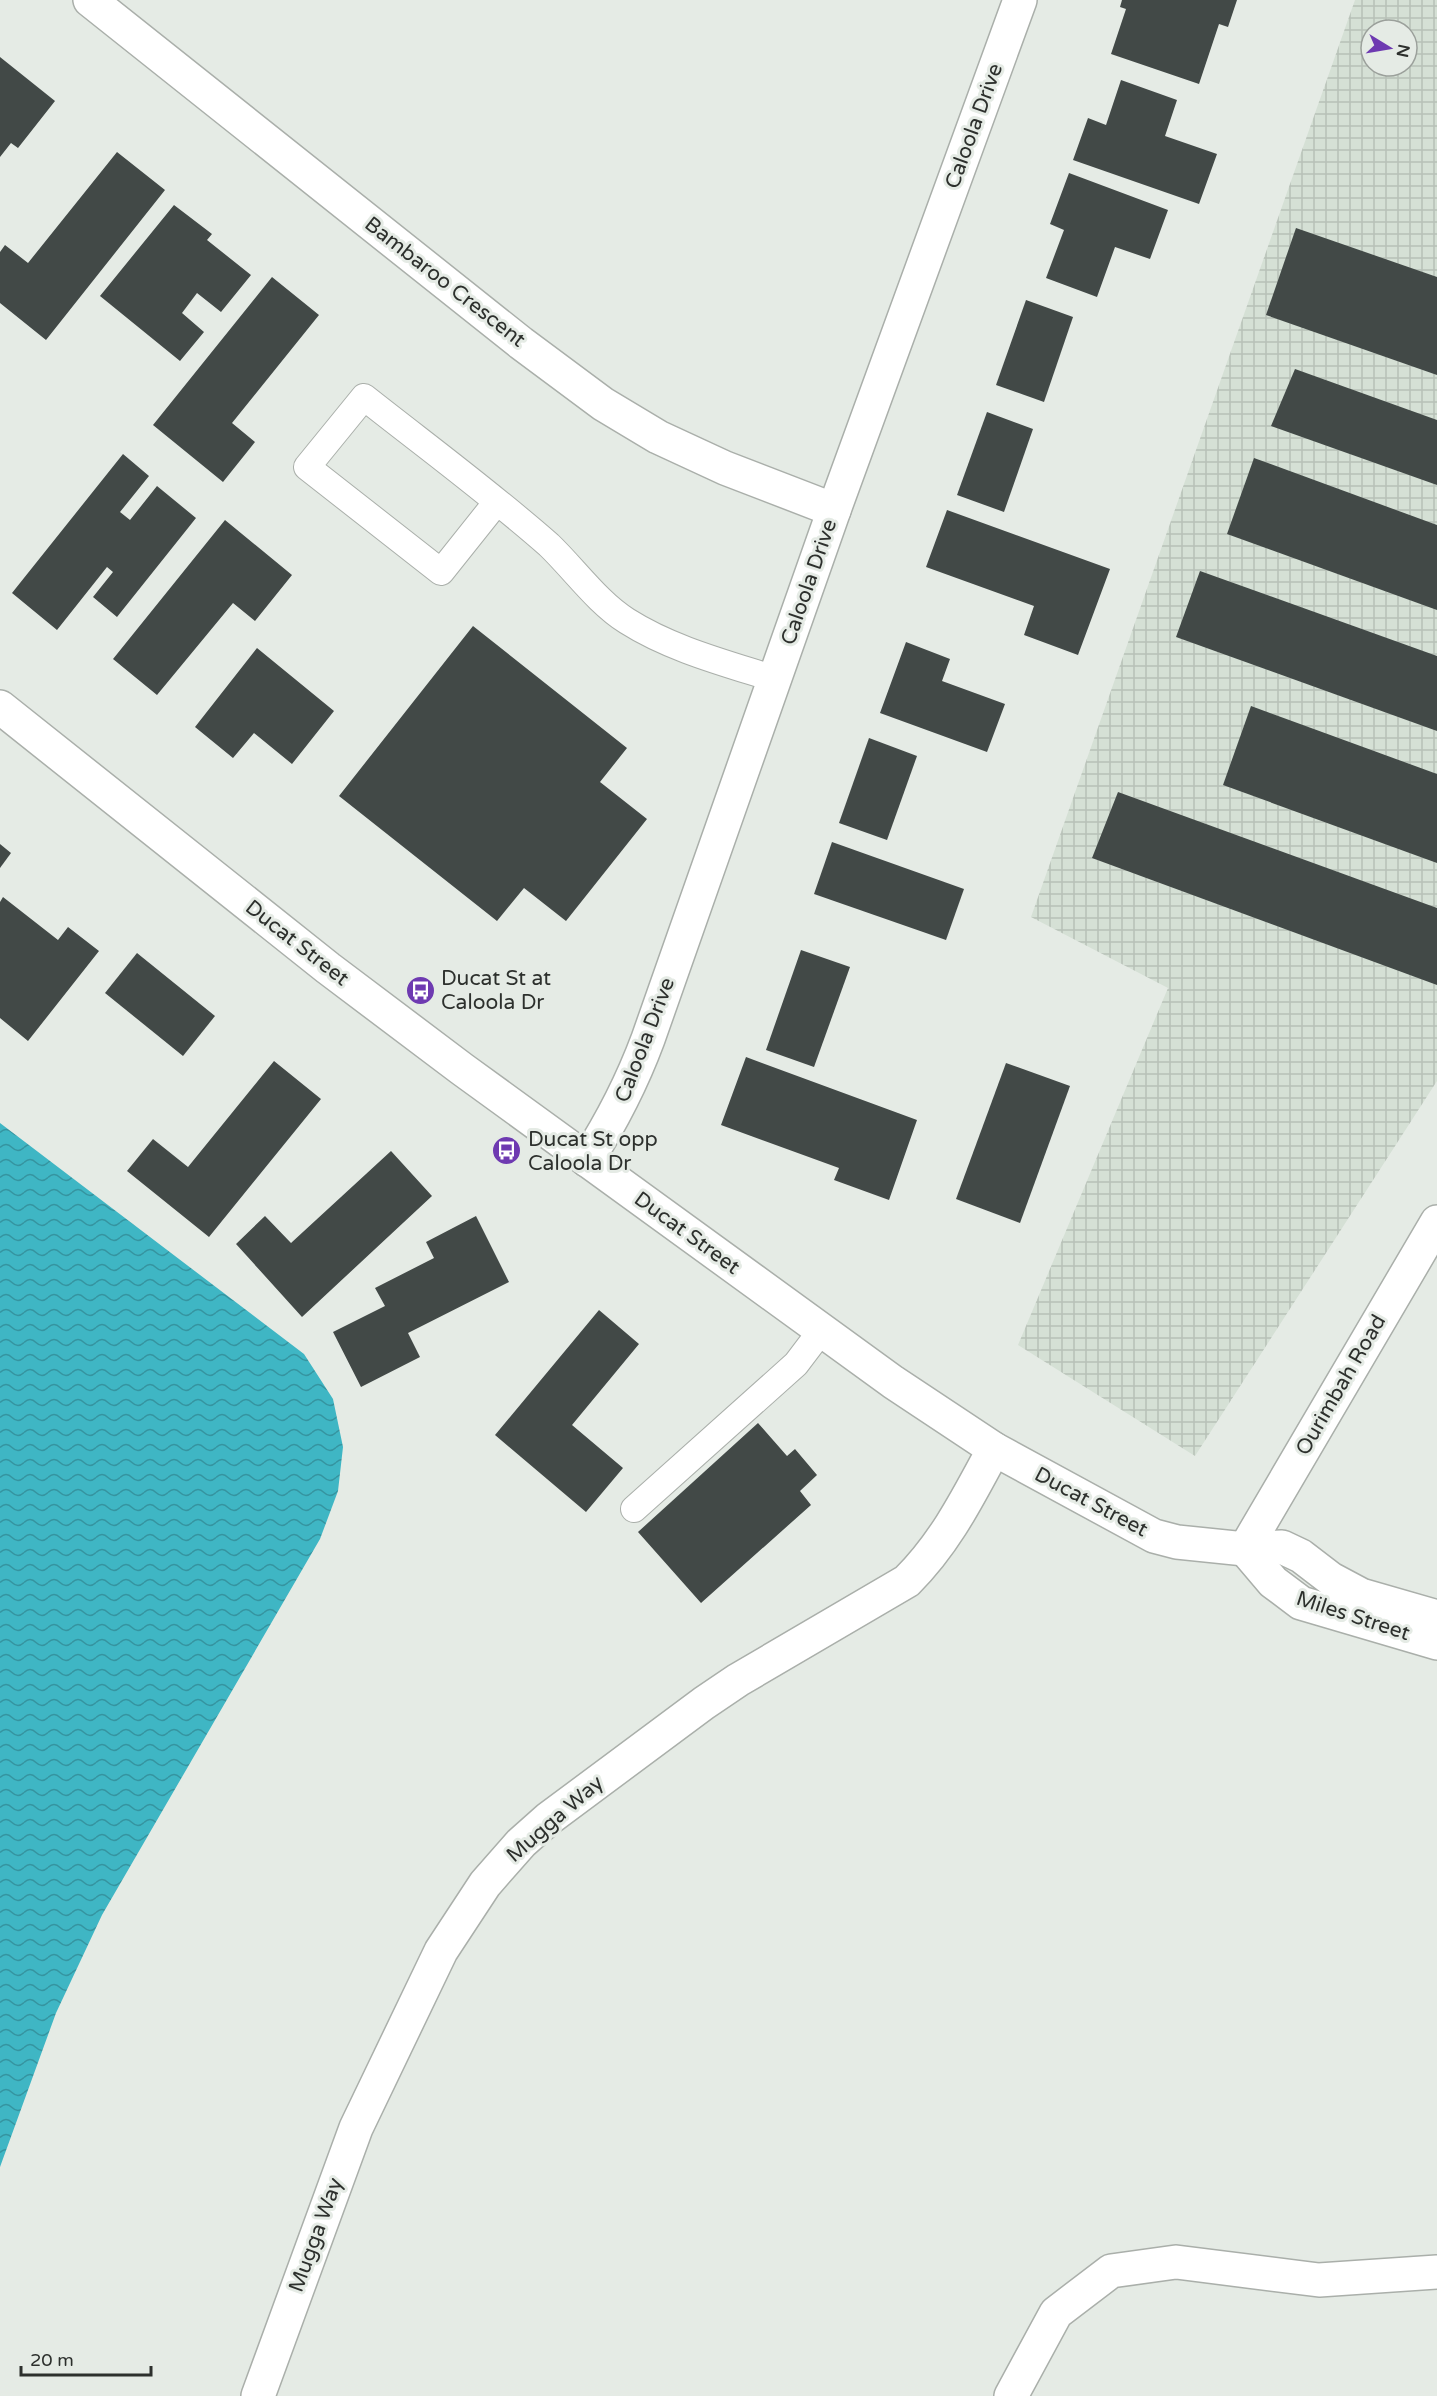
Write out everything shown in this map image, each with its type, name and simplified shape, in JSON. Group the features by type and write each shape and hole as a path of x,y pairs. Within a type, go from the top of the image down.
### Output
{"street":[{"name":"Bambaroo Crescent","path":"90,0 521,343 603,404 658,436 706,459 834,510"},
{"name":"Caloola Drive","path":"587,1160 610,1124 636,1070 834,510 1020,0"},
{"name":"Ducat Street","path":"0,707 328,968 893,1383 994,1449 1154,1536 1177,1542 1245,1549"},
{"name":"Ourimbah Road","path":"1245,1549 1437,1222"},
{"name":"Mugga Way","path":"258,2396 356,2128 441,1951 485,1884 521,1843 548,1819 640,1749 738,1680 907,1581 929,1559 946,1535 994,1449"},
{"name":"Miles Street","path":"1245,1549 1274,1546 1289,1549 1331,1579 1361,1594 1437,1617"},
{"name":"Miles Street","path":"1245,1549 1273,1582 1301,1603 1437,1643"},
{"path":"1011,2396 1056,2313 1111,2271 1176,2262 1319,2280 1437,2272"}],"lane":[{"path":"496,503 441,572 307,467 364,397 496,503 549,546 624,620 675,645 775,679"},
{"path":"634,1509 796,1364 821,1331"}],"shaded area":[{"path":"1355,0 1437,0 1437,1081 1195,1456 1018,1345 1168,988 1031,917"}],"water":[{"path":"0,1123 304,1354 333,1399 343,1447 338,1491 320,1539 102,1915 56,2013 0,2167"}],"building":[{"path":"1122,0 1237,0 1228,27 1219,24 1199,84 1111,54 1126,9 1120,7"},
{"path":"0,57 55,101 18,148 11,143 0,157"},
{"path":"1121,80 1177,100 1165,136 1217,154 1199,204 1073,160 1088,118 1106,125"},
{"path":"117,152 165,190 46,340 0,303 0,252 5,245 28,263"},
{"path":"1069,173 1168,210 1150,259 1115,247 1097,297 1046,278 1064,230 1050,224"},
{"path":"174,205 212,234 207,240 251,275 221,312 197,293 182,313 204,332 180,361 100,296"},
{"path":"1296,228 1437,277 1437,375 1266,315"},
{"path":"272,277 319,315 232,423 255,442 223,482 153,425"},
{"path":"1026,300 1073,317 1044,402 996,385"},
{"path":"1295,369 1437,420 1437,485 1271,426"},
{"path":"987,412 1033,429 1004,512 957,495"},
{"path":"123,454 149,476 120,512 130,520 157,486 196,518 117,617 93,597 113,572 107,567 57,630 12,593"},
{"path":"1254,458 1437,525 1437,610 1227,534"},
{"path":"947,510 1110,569 1078,655 1024,635 1034,606 926,567"},
{"path":"225,520 292,575 255,621 233,603 157,695 113,659"},
{"path":"1200,571 1437,656 1437,731 1176,637"},
{"path":"473,626 627,748 600,782 647,819 566,921 524,888 497,921 339,796"},
{"path":"906,642 950,659 942,681 1005,704 987,752 880,713"},
{"path":"257,648 334,711 292,764 254,733 233,758 195,727"},
{"path":"1251,706 1437,774 1437,863 1223,785"},
{"path":"869,738 917,756 887,840 839,823"},
{"path":"1118,792 1437,908 1437,985 1092,858"},
{"path":"832,842 964,889 946,940 814,894"},
{"path":"0,844 11,853 0,868"},
{"path":"3,897 58,940 68,927 99,951 28,1041 0,1018 0,902"},
{"path":"801,950 850,967 814,1067 766,1050"},
{"path":"137,953 215,1016 183,1056 105,993"},
{"path":"746,1057 917,1120 889,1200 834,1180 839,1168 721,1125"},
{"path":"274,1061 321,1099 209,1237 127,1171 153,1139 188,1167"},
{"path":"1006,1063 1070,1086 1020,1223 956,1199"},
{"path":"391,1151 432,1196 302,1317 236,1244 265,1216 291,1243"},
{"path":"476,1216 509,1282 408,1333 420,1357 361,1387 333,1332 385,1306 375,1288 434,1258 426,1242"},
{"path":"599,1310 639,1344 572,1425 623,1468 586,1512 495,1435"},
{"path":"758,1423 787,1456 795,1449 817,1475 800,1491 811,1505 701,1603 638,1532"}],"place":[{"name":"Ducat St at Caloola Dr","path":"420,990"},
{"name":"Ducat St opp Caloola Dr","path":"507,1151"}]}
